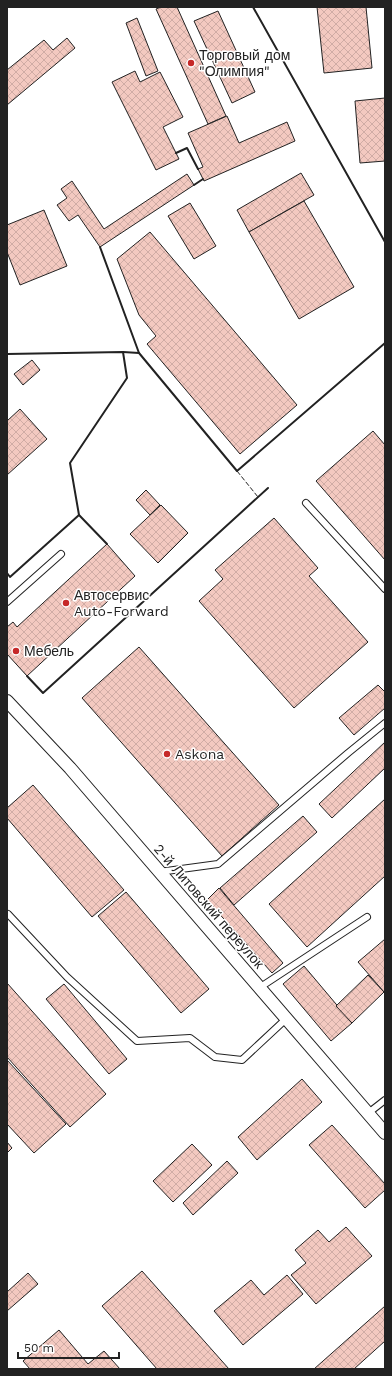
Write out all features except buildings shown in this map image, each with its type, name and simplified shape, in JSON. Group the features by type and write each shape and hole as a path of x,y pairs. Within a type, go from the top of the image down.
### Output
{"street":[{"name":"2-й Литовский переулок","path":"7,701 70,768 385,1133"}],"lane":[{"path":"306,503 385,589"},
{"path":"7,602 61,554"},
{"path":"159,872 218,864 385,723"},
{"path":"8,914 68,977 137,1041 190,1038 215,1057 242,1060 286,1020"},
{"path":"259,988 366,917"},
{"path":"368,1114 385,1100"}],"fence":[{"path":"237,471 258,497"}],"wall":[{"path":"253,7 385,242"},
{"path":"176,153 187,148 198,169"},
{"path":"194,185 203,179"},
{"path":"100,247 139,353 123,352"},
{"path":"139,353 237,471 385,343"},
{"path":"7,354 123,352 127,378 70,463 79,515"},
{"path":"27,676 43,693 268,488"},
{"path":"7,573 10,577 79,515 107,544"}],"place":[{"name":"Торговый дом \"Олимпия\"","path":"191,63"},
{"name":"Автосервис Auto-Forward","path":"66,603"},
{"name":"Мебель","path":"16,651"},
{"name":"Askona","path":"167,754"}]}
